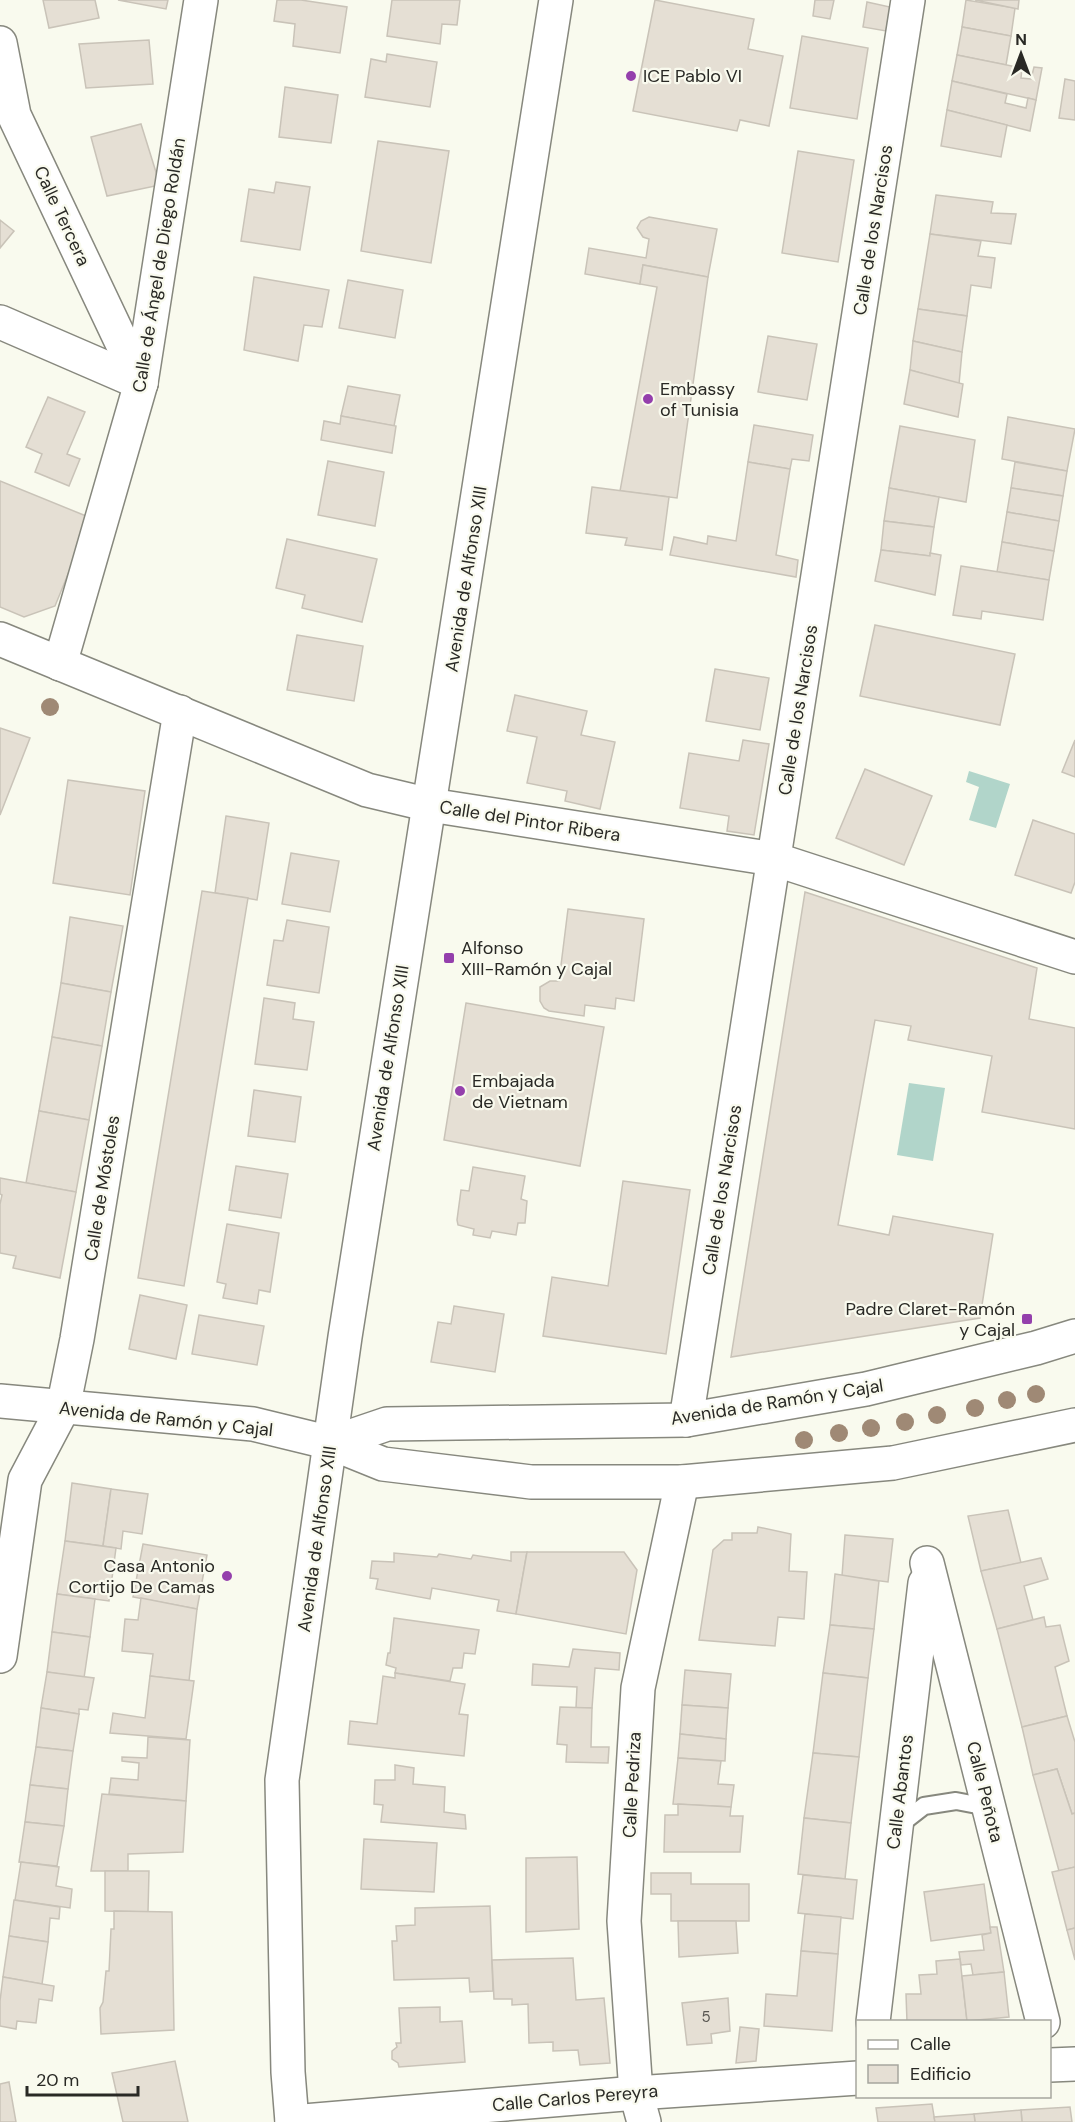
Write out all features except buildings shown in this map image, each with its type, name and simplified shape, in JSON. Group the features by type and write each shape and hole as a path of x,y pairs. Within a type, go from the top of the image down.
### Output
{"street":[{"name":"Calle de Ángel de Diego Roldán","path":"60,664 141,382 201,0"},
{"name":"Avenida de Alfonso XIII","path":"292,2122 288,2072 282,1780 345,1336 556,0"},
{"name":"Calle de los Narcisos","path":"686,1420 908,0"},
{"name":"Calle Tercera","path":"0,43 14,115 141,382"},
{"path":"0,322 141,382"},
{"name":"Calle del Pintor Ribera","path":"0,639 367,790 430,806 774,859 1075,957"},
{"name":"Calle de Móstoles","path":"0,1656 25,1480 63,1408 77,1339 180,712"},
{"name":"Avenida de Ramón y Cajal","path":"331,1443 387,1424 686,1420 866,1389 1036,1348 1075,1336"},
{"name":"Avenida de Ramón y Cajal","path":"0,1401 253,1424 331,1443 383,1464 531,1482 682,1482 893,1462 1075,1425"},
{"name":"Calle Pedriza","path":"640,2107 624,1921 638,1688 682,1482"},
{"name":"Calle Peñota","path":"927,1563 1042,2020"},
{"name":"Calle Abantos","path":"873,2020 927,1563"},
{"name":"Calle Carlos Pereyra","path":"292,2122 640,2107 856,2078"}],"lane":[{"path":"895,1838 906,1820 924,1806 956,1801 977,1805 991,1815"}],"water":[{"path":"969,771 1010,784 996,828 969,820 979,787 966,782"},
{"path":"909,1083 945,1088 933,1161 897,1155"}],"place":[{"name":"ICE Pablo VI","path":"631,76"},
{"name":"Embassy of Tunisia","path":"648,399"},
{"name":"Alfonso XIII-Ramón y Cajal","path":"449,958"},
{"name":"Embajada de Vietnam","path":"460,1091"},
{"name":"Padre Claret-Ramón y Cajal","path":"1027,1319"},
{"name":"Casa Antonio Cortijo De Camas","path":"227,1576"}]}
